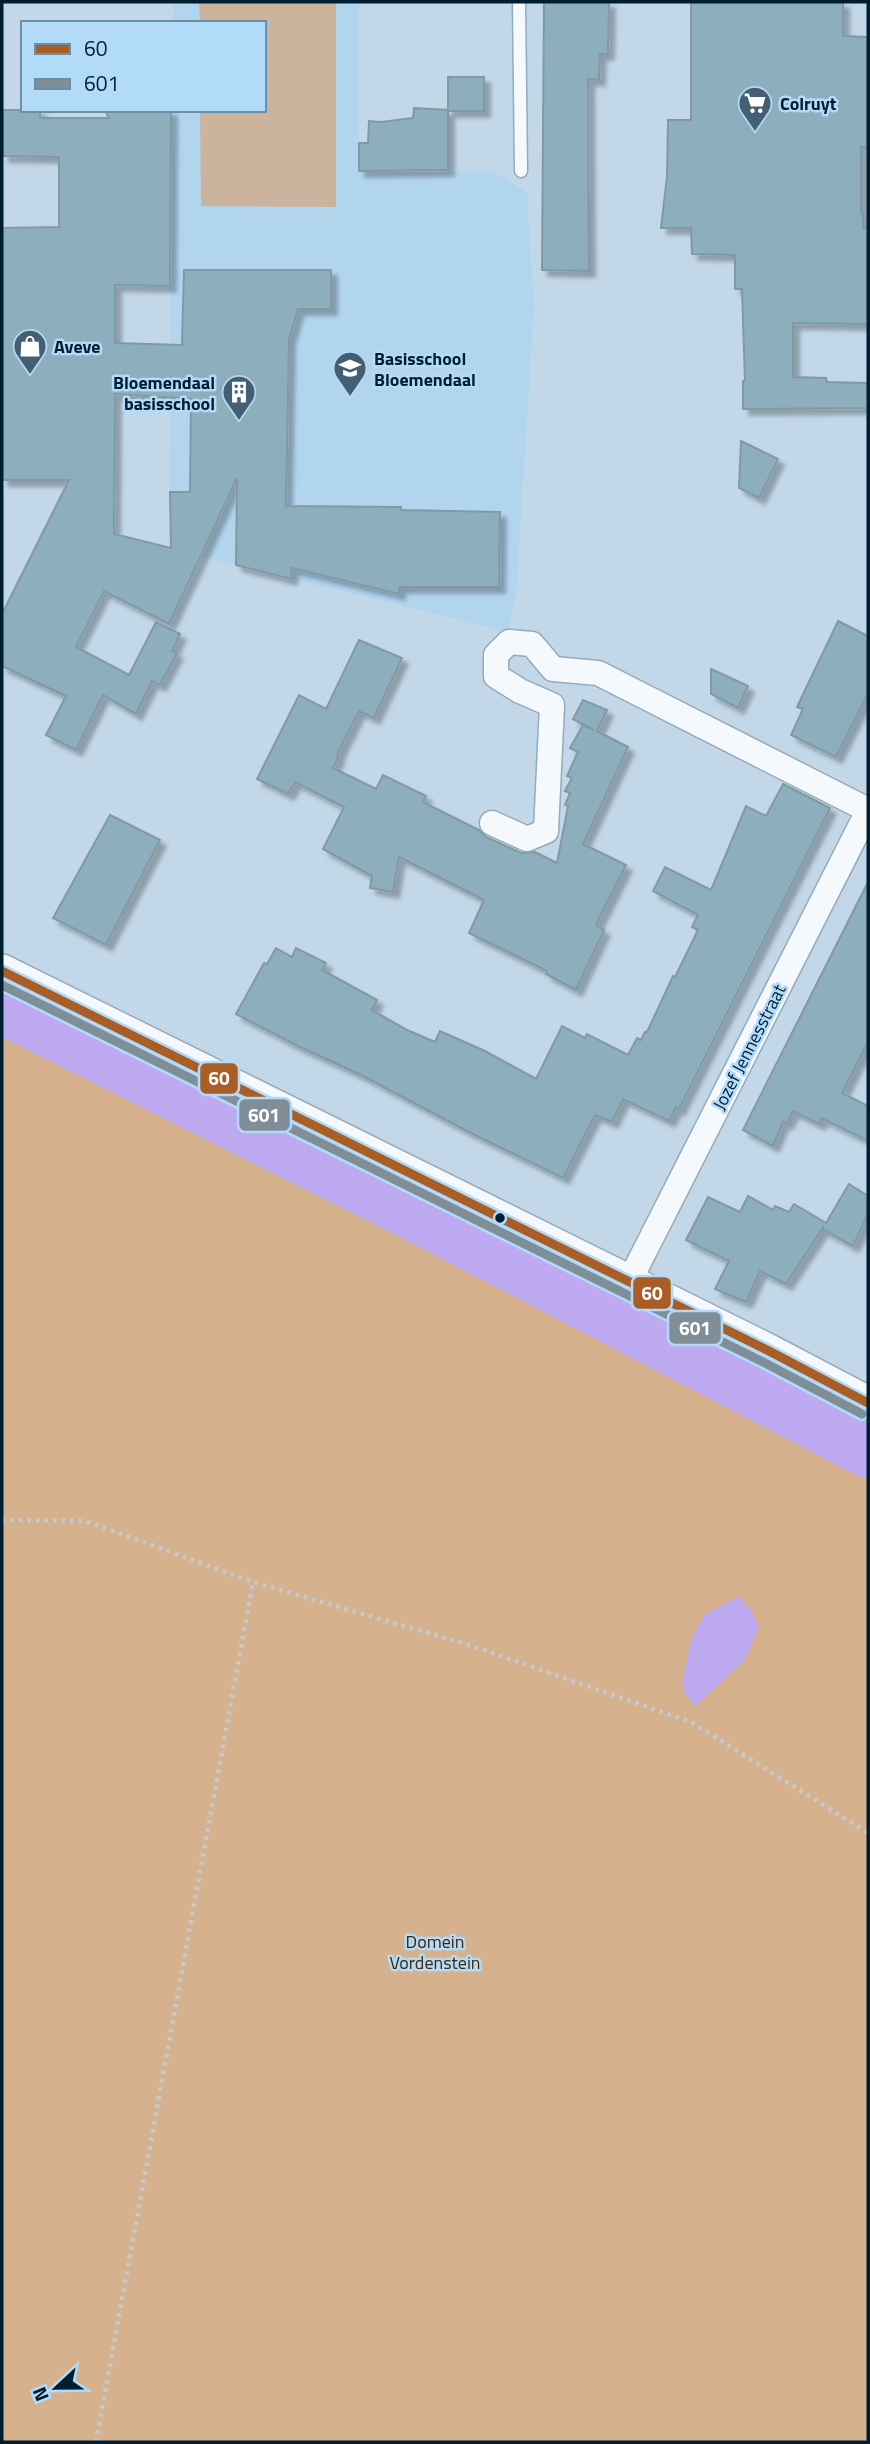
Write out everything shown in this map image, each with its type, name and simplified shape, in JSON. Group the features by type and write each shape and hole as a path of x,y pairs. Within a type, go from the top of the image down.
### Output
{"main road":[{"path":"2,971 868,1403"}],"street":[{"path":"492,822 527,839 546,831 552,705 553,669 532,644 509,642 496,655 496,676 520,691 552,705"},
{"name":"Jozef Jennesstraat","path":"553,669 598,673 868,811 629,1282"}],"lane":[{"path":"519,2 522,171"}],"path":[{"path":"2,1520 86,1521 253,1582 466,1644 691,1722 868,1833"},
{"path":"96,2442 253,1582"}],"shaded area":[{"name":"Basisschool Bloemendaal","path":"173,2 359,2 359,171 493,172 527,192 534,305 516,597 508,632 174,550 170,492 172,112 266,112 266,21 173,21"},
{"path":"199,2 336,2 336,207 201,206 200,112 266,112 266,21 200,21"},
{"path":"739,1596 759,1626 745,1660 695,1706 686,1695 682,1684 691,1639 704,1615"}],"green space":[{"name":"Domein Vordenstein","path":"2,1009 868,1443 868,2442 2,2442"}],"building":[{"path":"544,2 609,2 608,54 600,54 599,80 588,79 589,271 542,270"},
{"name":"Colruyt","path":"691,2 843,2 843,36 868,37 868,147 861,147 861,213 863,228 868,228 868,324 793,323 793,377 826,378 827,382 868,383 868,408 743,409 745,381 742,289 735,289 735,255 692,254 691,228 661,228 667,176 668,120 691,120"},
{"path":"448,77 484,77 484,111 448,111"},
{"path":"414,108 448,110 448,170 359,171 359,143 368,143 369,121 413,118"},
{"path":"3,110 40,112 40,118 109,118 106,112 171,112 170,286 115,285 115,343 182,345 184,270 331,270 331,309 298,309 289,339 286,506 401,507 401,510 500,512 499,587 399,587 399,594 292,568 291,579 236,565 237,478 169,624 104,591 76,647 129,675 156,622 180,634 172,651 177,653 160,685 152,681 136,714 103,695 76,750 46,735 66,696 2,666 2,614 69,480 2,480 2,228 59,227 59,157 3,156","holes":["115,394 191,399 190,492 170,492 171,548 114,534"]},
{"path":"741,441 778,459 759,498 739,488"},
{"path":"838,621 868,636 868,693 836,757 791,735 803,709 797,707"},
{"path":"359,640 402,658 374,718 359,711 333,768 376,789 383,775 426,796 423,802 521,853 535,852 557,863 568,806 565,805 570,793 565,791 572,778 567,776 578,752 570,748 583,725 594,730 573,719 583,700 607,710 597,731 628,747 583,844 626,865 596,925 604,930 576,990 546,974 547,971 469,933 484,900 399,857 393,892 370,888 372,876 323,849 344,807 295,782 288,794 257,779 299,695 326,709"},
{"path":"711,669 748,686 738,708 711,694"},
{"path":"783,784 830,808 679,1109 676,1107 669,1121 623,1099 612,1122 595,1115 563,1178 236,1014 264,963 267,964 276,948 292,957 296,948 326,963 322,970 377,1000 372,1010 407,1030 435,1042 440,1031 485,1051 536,1079 562,1026 585,1038 587,1034 628,1055 637,1038 641,1040 647,1032 698,930 692,927 698,915 653,891 665,867 711,890 746,806 766,816"},
{"path":"110,815 160,840 106,945 53,918"},
{"path":"868,882 868,1042 842,1093 868,1106 868,1141 822,1118 819,1124 793,1111 787,1123 783,1122 773,1146 743,1130"},
{"path":"849,1184 868,1196 868,1214 853,1246 822,1229 786,1284 760,1271 746,1302 715,1289 729,1261 686,1240 708,1197 740,1212 748,1196 773,1210 775,1206 789,1212 794,1204 826,1223"}],"waterway":[{"path":"2,1008 410,1213 868,1452"}],"transit line":[{"name":"60","path":"2,971 769,1351 868,1403"},
{"name":"601","path":"2,985 763,1362 862,1414"}],"place":[{"name":"Colruyt","path":"755,133"},
{"name":"Aveve","path":"30,376"},
{"name":"Basisschool Bloemendaal","path":"350,398"},
{"name":"Bloemendaal basisschool","path":"239,422"}]}
